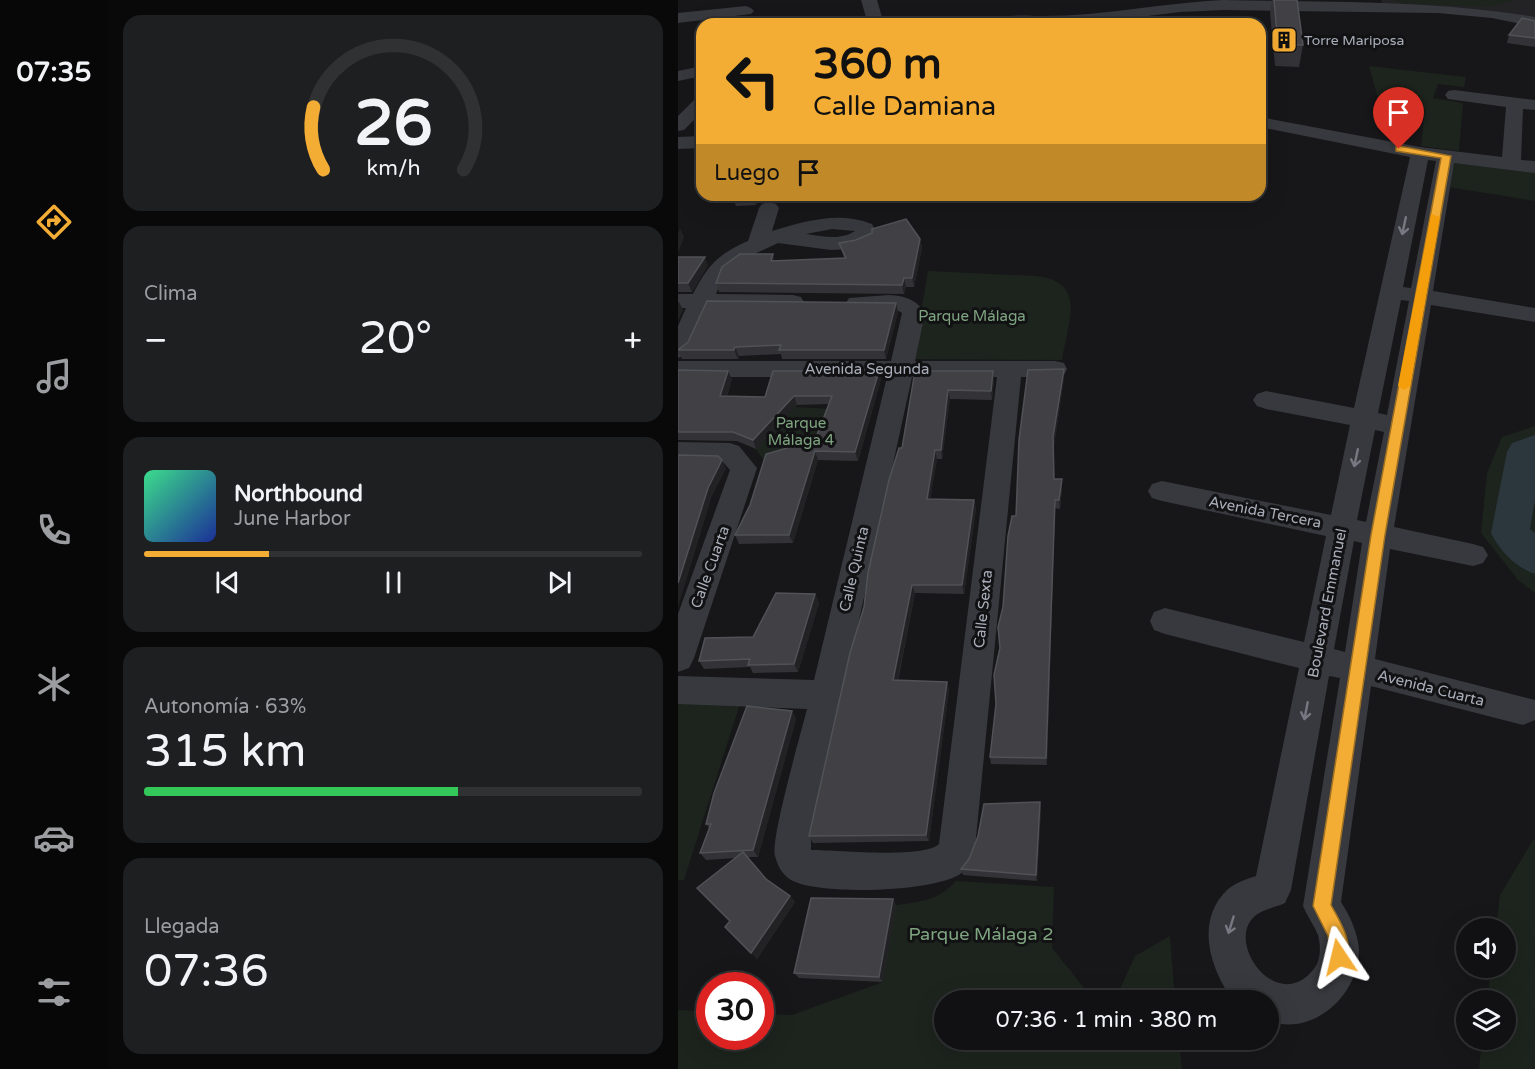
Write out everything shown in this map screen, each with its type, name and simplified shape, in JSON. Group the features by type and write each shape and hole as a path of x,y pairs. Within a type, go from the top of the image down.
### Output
{"street":[{"path":"869,0 874,18"},
{"path":"1105,18 1180,7 1212,5 1382,3 1461,9 1535,22"},
{"path":"1057,7 1067,18"},
{"path":"678,18 746,12"},
{"path":"678,76 696,72"},
{"path":"1454,95 1535,105"},
{"path":"1511,164 1515,102"},
{"path":"678,126 696,108"},
{"path":"1266,123 1431,163 1511,164 1535,167"},
{"path":"678,143 696,142"},
{"name":"Boulevard Emmanuel","path":"1252,990 1240,980 1231,957 1227,937 1230,923 1238,907 1251,896 1272,890 1390,291 1431,163"},
{"name":"Boulevard Emmanuel","path":"1279,1004 1285,1006 1306,1002 1313,998 1332,978 1339,957 1338,935 1322,906 1378,535 1420,297 1431,163"},
{"path":"678,350 715,272 725,262 766,240 769,208"},
{"path":"1390,291 1535,315"},
{"path":"678,301 810,302"},
{"name":"Calle Quinta","path":"793,840 914,313 912,308 905,303 833,302"},
{"name":"Avenida Segunda","path":"678,369 1055,369"},
{"name":"Calle Sexta","path":"793,840 791,852 796,862 806,868 911,870 939,866 950,860 957,848 1010,369"},
{"path":"1266,400 1397,426"},
{"name":"Calle Cuarta","path":"678,452 730,453 744,468 678,658"},
{"name":"Avenida Tercera","path":"1162,491 1473,555"},
{"name":"Avenida Cuarta","path":"1165,621 1523,710"},
{"path":"678,690 825,695"}],"shaded area":[{"path":"1381,0 1535,0 1535,22 1383,5"}],"green space":[{"path":"1392,0 1517,0 1488,7 1401,3"},
{"path":"1369,66 1466,77 1464,87 1438,84 1433,98 1463,103 1459,151 1421,146 1425,109 1379,102"},
{"path":"1454,161 1535,171 1535,201 1448,187"},
{"name":"Parque Málaga","path":"928,271 1035,276 1052,279 1062,286 1071,306 1062,360 913,359"},
{"name":"Parque Málaga 4","path":"795,407 833,409 817,449 766,464 756,449"},
{"path":"1535,426 1535,593 1518,580 1481,533 1487,473 1502,437"},
{"path":"678,690 743,694 684,880 678,880"},
{"path":"1535,840 1535,1069 1479,1069 1481,1050 1516,1050 1516,990 1488,990 1490,978 1516,978 1516,918 1497,918 1500,895"},
{"name":"Parque Málaga 2","path":"956,881 1054,887 1052,948 1086,990 934,990 934,1050 1180,1050 1182,1069 678,1069 678,1010 696,1011 696,1050 774,1050 774,1014 792,1015 883,982 896,905 936,896"},
{"path":"1170,936 1174,990 1120,990 1135,956"}],"building":[{"path":"1274,0 1297,0 1303,45 1278,44"},
{"path":"1522,18 1535,21 1535,38 1509,35"},
{"path":"906,219 920,239 912,278 904,278 902,285 716,283 722,267 740,254 773,254 771,261 846,258 839,243 856,240 872,233 872,229"},
{"path":"678,257 705,257 688,283 678,283"},
{"path":"707,301 896,303 884,350 779,350 781,345 735,347 734,350 678,350 688,342"},
{"path":"1064,369 1053,437 1054,479 1062,479 1059,500 1055,500 1046,758 990,757 996,704 994,675 1000,648 998,627 1003,607 1008,536 1012,516 1016,516 1019,440 1028,370"},
{"path":"678,370 728,371 720,396 765,397 773,371 879,371 855,452 815,451 789,535 735,535 750,505 766,454 815,440 832,396 794,396 753,440 733,432 678,432"},
{"path":"915,371 993,371 991,391 948,390 941,450 935,450 927,499 974,500 962,585 912,585 893,680 947,682 926,835 809,836 850,653 864,607 868,573 889,480 899,448 902,448"},
{"path":"678,455 718,456 722,460 708,488 678,583"},
{"path":"776,593 815,594 794,664 748,665 750,659 699,661 705,638 753,637"},
{"path":"747,706 792,711 753,850 700,853 711,824 706,824 714,793"},
{"path":"1040,802 1036,875 961,869 969,859 978,836 984,804"},
{"path":"743,852 766,879 790,896 751,953 725,927 730,921 697,888"},
{"path":"811,898 893,899 879,977 794,973"}],"waterway":[{"path":"1535,448 1525,452 1510,533 1535,558"}],"slow traffic":[{"path":"1404,386 1435,217"}],"place":[{"name":"Torre Mariposa","path":"1284,40"}],"route":[{"path":"1339,957 1338,935 1322,906 1378,535 1446,156 1399,149"}]}
